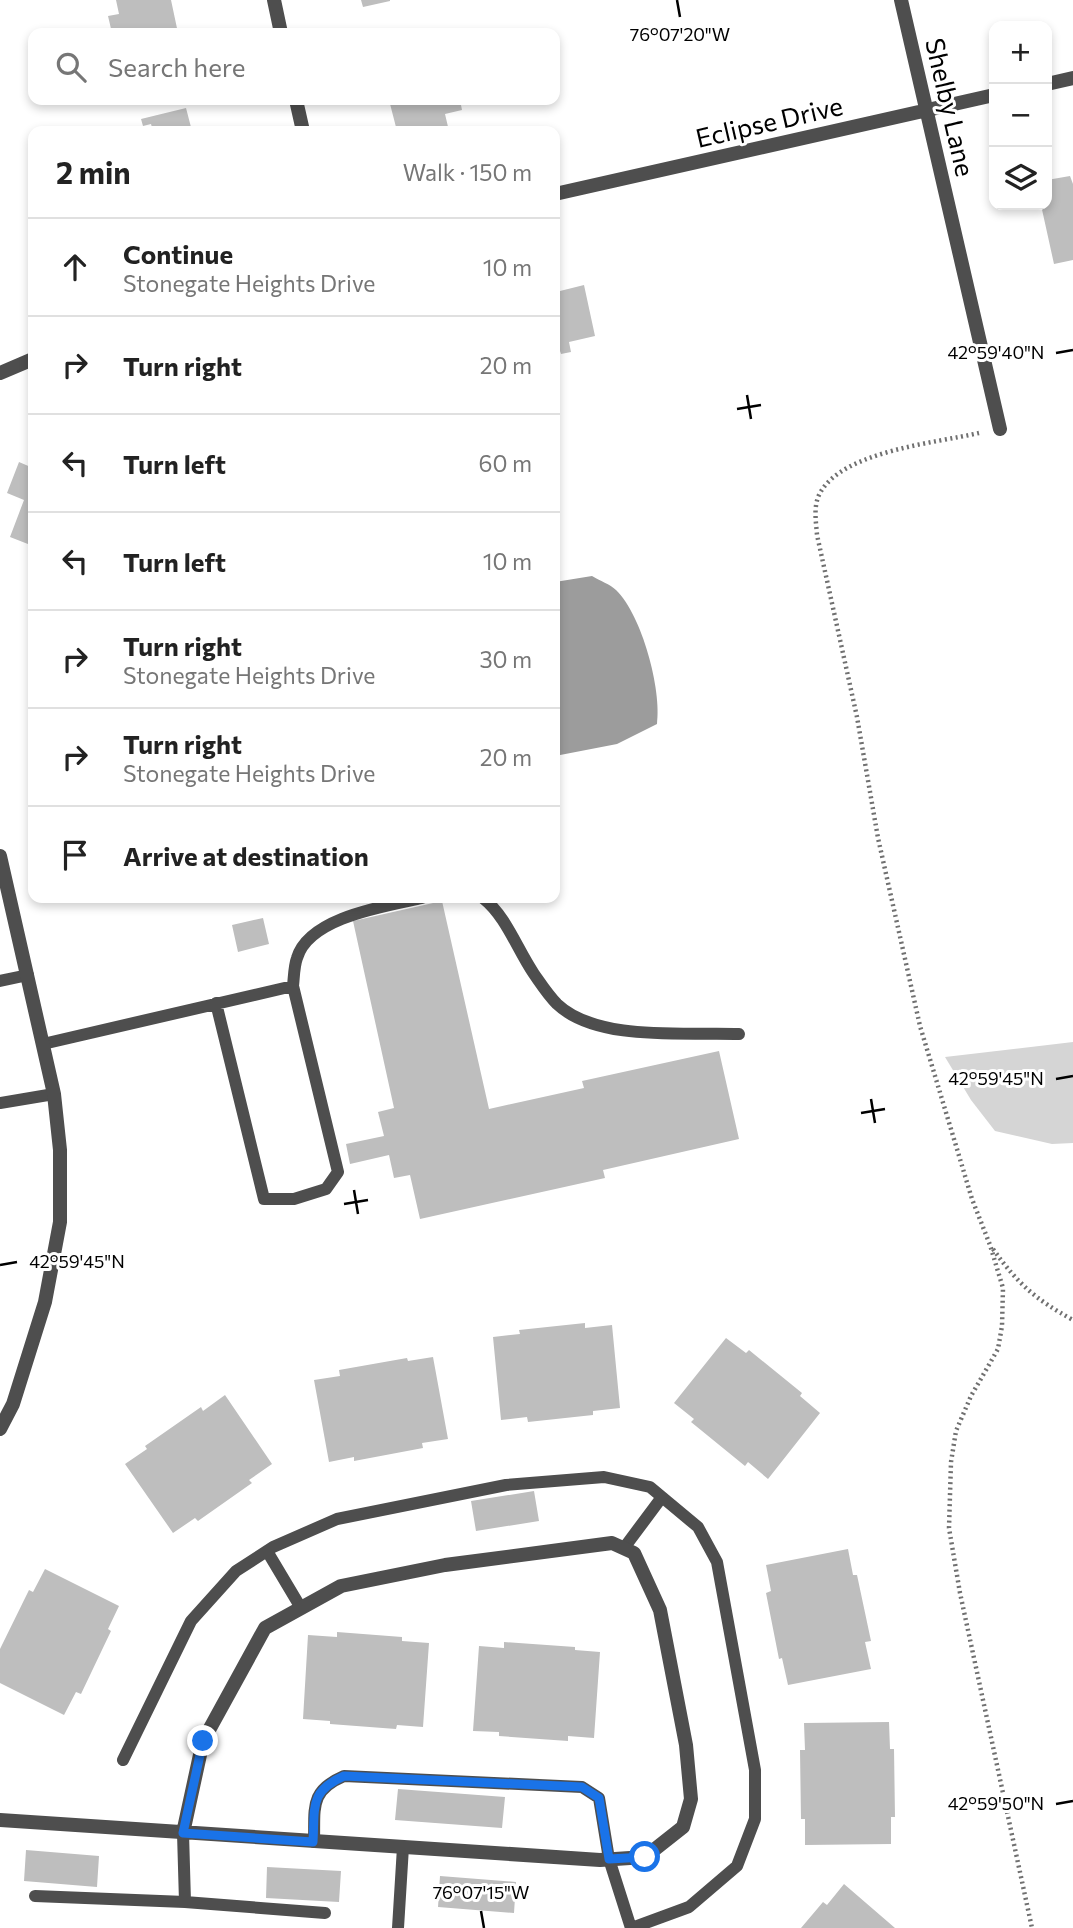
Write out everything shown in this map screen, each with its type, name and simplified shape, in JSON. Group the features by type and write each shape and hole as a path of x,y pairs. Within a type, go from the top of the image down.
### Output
{"street":[{"path":"274,0 280,28"},
{"name":"Shelby Lane","path":"901,0 1000,429"},
{"path":"1052,83 1073,78"},
{"name":"Eclipse Drive","path":"560,193 989,96"},
{"path":"297,105 302,126"},
{"path":"0,373 28,361"},
{"path":"0,856 54,1094 60,1150 60,1222 45,1302 13,1404 0,1429"},
{"path":"0,1820 183,1833 313,1842 609,1859 645,1857 683,1827 691,1800 686,1745 660,1610 634,1552 612,1543 445,1565 341,1586 265,1628 203,1741 183,1833"}],"lane":[{"path":"216,1003 264,1199 294,1199 326,1189 338,1172 293,985 297,957 308,939 330,924 361,912 400,903"},
{"path":"489,903 557,1004 587,1024 612,1030 739,1034"},
{"path":"0,981 28,975"},
{"path":"43,1044 293,985"},
{"path":"0,1103 54,1094"},
{"path":"123,1760 191,1621 236,1571 267,1551 337,1519 506,1485 604,1477 650,1487 698,1527 717,1562 755,1770 755,1819 737,1866 689,1906 632,1928 609,1859 599,1798 582,1787 344,1776 328,1783 316,1799 313,1842"},
{"path":"624,1548 662,1497"},
{"path":"267,1551 302,1608"},
{"path":"183,1833 185,1902"},
{"path":"398,1928 404,1847"},
{"path":"35,1896 185,1902 325,1913"}],"path":[{"path":"1000,429 865,458 833,475 819,494 815,510 817,535 857,717 878,838 919,1026 972,1199 1003,1288 1002,1326 998,1349 971,1396 956,1432 951,1462 949,1528 960,1593 1032,1928"},
{"path":"990,1245 1012,1276 1040,1302 1073,1320"}],"shaded area":[{"path":"592,576 616,590 642,634 653,673 658,710 657,724 617,744 560,755 560,581"},
{"path":"1073,1042 1073,1143 1052,1144 995,1131 971,1100 945,1057"}],"building":[{"path":"116,0 171,0 177,28 111,28 108,16 119,14"},
{"path":"361,0 390,0 390,1 363,7"},
{"path":"390,105 461,105 462,110 445,114 448,126 396,126"},
{"path":"186,108 191,126 143,126 141,119"},
{"path":"1070,176 1073,184 1073,260 1054,264 1042,210 1052,210 1052,179"},
{"path":"584,285 595,336 569,342 571,352 561,354 560,291"},
{"path":"19,462 28,466 28,544 10,537 24,500 7,493"},
{"path":"442,903 489,1109 584,1088 582,1081 719,1051 739,1139 603,1170 605,1178 420,1219 410,1175 394,1178 389,1155 350,1164 346,1144 384,1136 378,1112 394,1108 353,921"},
{"path":"263,918 269,944 238,952 232,925"},
{"path":"585,1323 585,1328 612,1325 620,1408 593,1411 593,1415 528,1422 527,1417 501,1420 493,1337 520,1334 519,1330"},
{"path":"726,1338 746,1353 749,1350 802,1393 800,1396 820,1413 768,1479 748,1462 745,1466 691,1422 694,1419 674,1403"},
{"path":"433,1357 448,1439 422,1443 423,1448 354,1461 354,1457 329,1462 314,1380 340,1376 339,1370 407,1358 408,1361"},
{"path":"225,1395 272,1464 249,1480 252,1483 198,1521 195,1518 173,1533 125,1464 147,1449 145,1446 201,1407 203,1411"},
{"path":"534,1491 539,1521 476,1531 471,1501"},
{"path":"848,1549 853,1575 857,1575 871,1641 865,1642 871,1669 788,1685 782,1658 779,1659 766,1593 771,1591 766,1565"},
{"path":"45,1569 119,1606 108,1629 111,1631 81,1694 76,1692 64,1715 0,1683 0,1649 29,1590 33,1592"},
{"path":"337,1632 402,1637 402,1641 429,1643 423,1727 397,1725 396,1729 303,1719 308,1635 337,1637"},
{"path":"504,1642 575,1647 575,1650 600,1652 594,1738 568,1736 568,1741 499,1736 499,1732 473,1731 479,1646 504,1648"},
{"path":"889,1722 890,1749 894,1749 895,1817 891,1817 891,1844 805,1845 805,1819 801,1819 800,1750 805,1750 804,1723"},
{"path":"398,1789 505,1797 502,1828 395,1820"},
{"path":"26,1850 99,1856 97,1887 24,1881"},
{"path":"267,1867 341,1871 339,1902 266,1898"},
{"path":"440,1876 516,1882 514,1913 438,1907"},
{"path":"844,1884 895,1928 801,1928 823,1902 827,1905"}],"route":[{"path":"203,1741 183,1833 313,1842 316,1799 328,1783 344,1776 582,1787 599,1798 609,1859 645,1857"}]}
